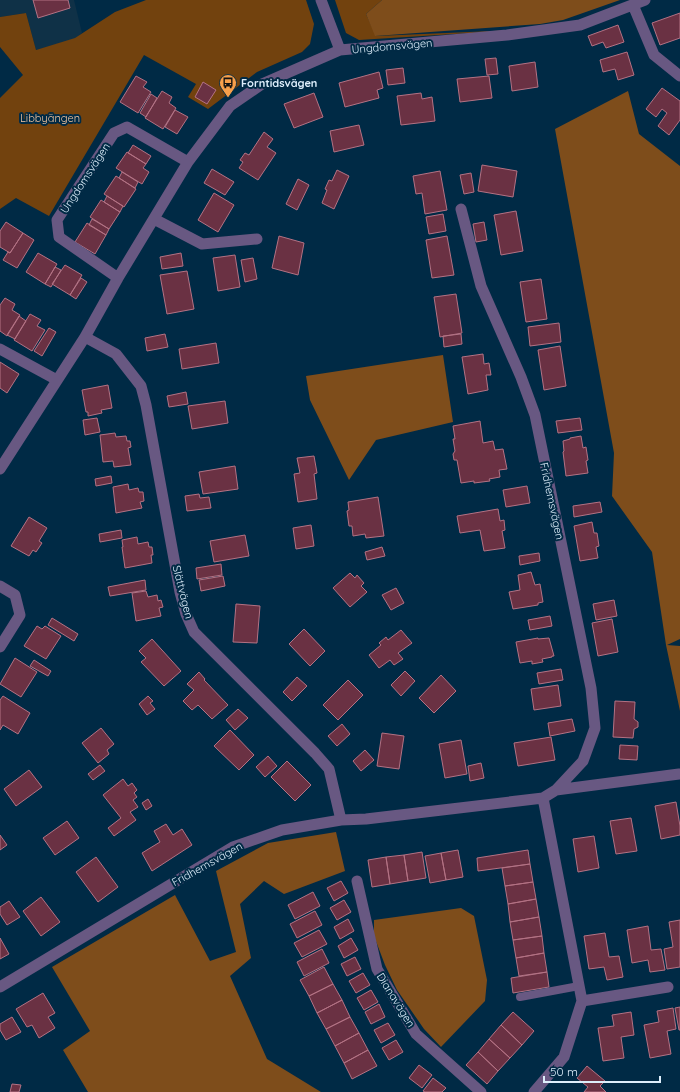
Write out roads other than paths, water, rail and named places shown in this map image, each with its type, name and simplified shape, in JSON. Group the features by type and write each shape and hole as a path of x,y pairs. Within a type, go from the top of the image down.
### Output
{"street":[{"path":"321,0 340,50"},
{"name":"Ungdomsvägen","path":"0,469 85,337 118,278 188,162 230,106 262,84 340,50 507,35 580,25 645,0"},
{"path":"633,4 654,55 680,76"},
{"name":"Ungdomsvägen","path":"118,278 59,236 58,220 114,133 127,127 188,162"},
{"name":"Fridhemsvägen","path":"0,987 233,847 282,830 341,820 366,819 543,798 556,790 583,761 595,728 591,688 535,415 521,377 481,286 461,209"},
{"path":"154,219 202,244 257,239"},
{"name":"Slättvägen","path":"85,337 116,354 141,386 146,405 180,592 186,614 194,632 315,753 329,769 341,820"},
{"path":"0,349 57,380"},
{"path":"0,586 15,595 20,615 0,647"},
{"name":"Fridhemsvägen","path":"556,790 679,774"},
{"path":"534,1092 564,1057 582,1001 543,798"},
{"name":"Dianavägen","path":"357,881 377,969 416,1034 481,1092"},
{"path":"582,1001 668,987"}],"lane":[{"path":"520,996 579,986"}],"place":[{"name":"Forntidsvägen","path":"228,98"}],"park label":[{"name":"Libbyängen","path":"50,118"}]}
